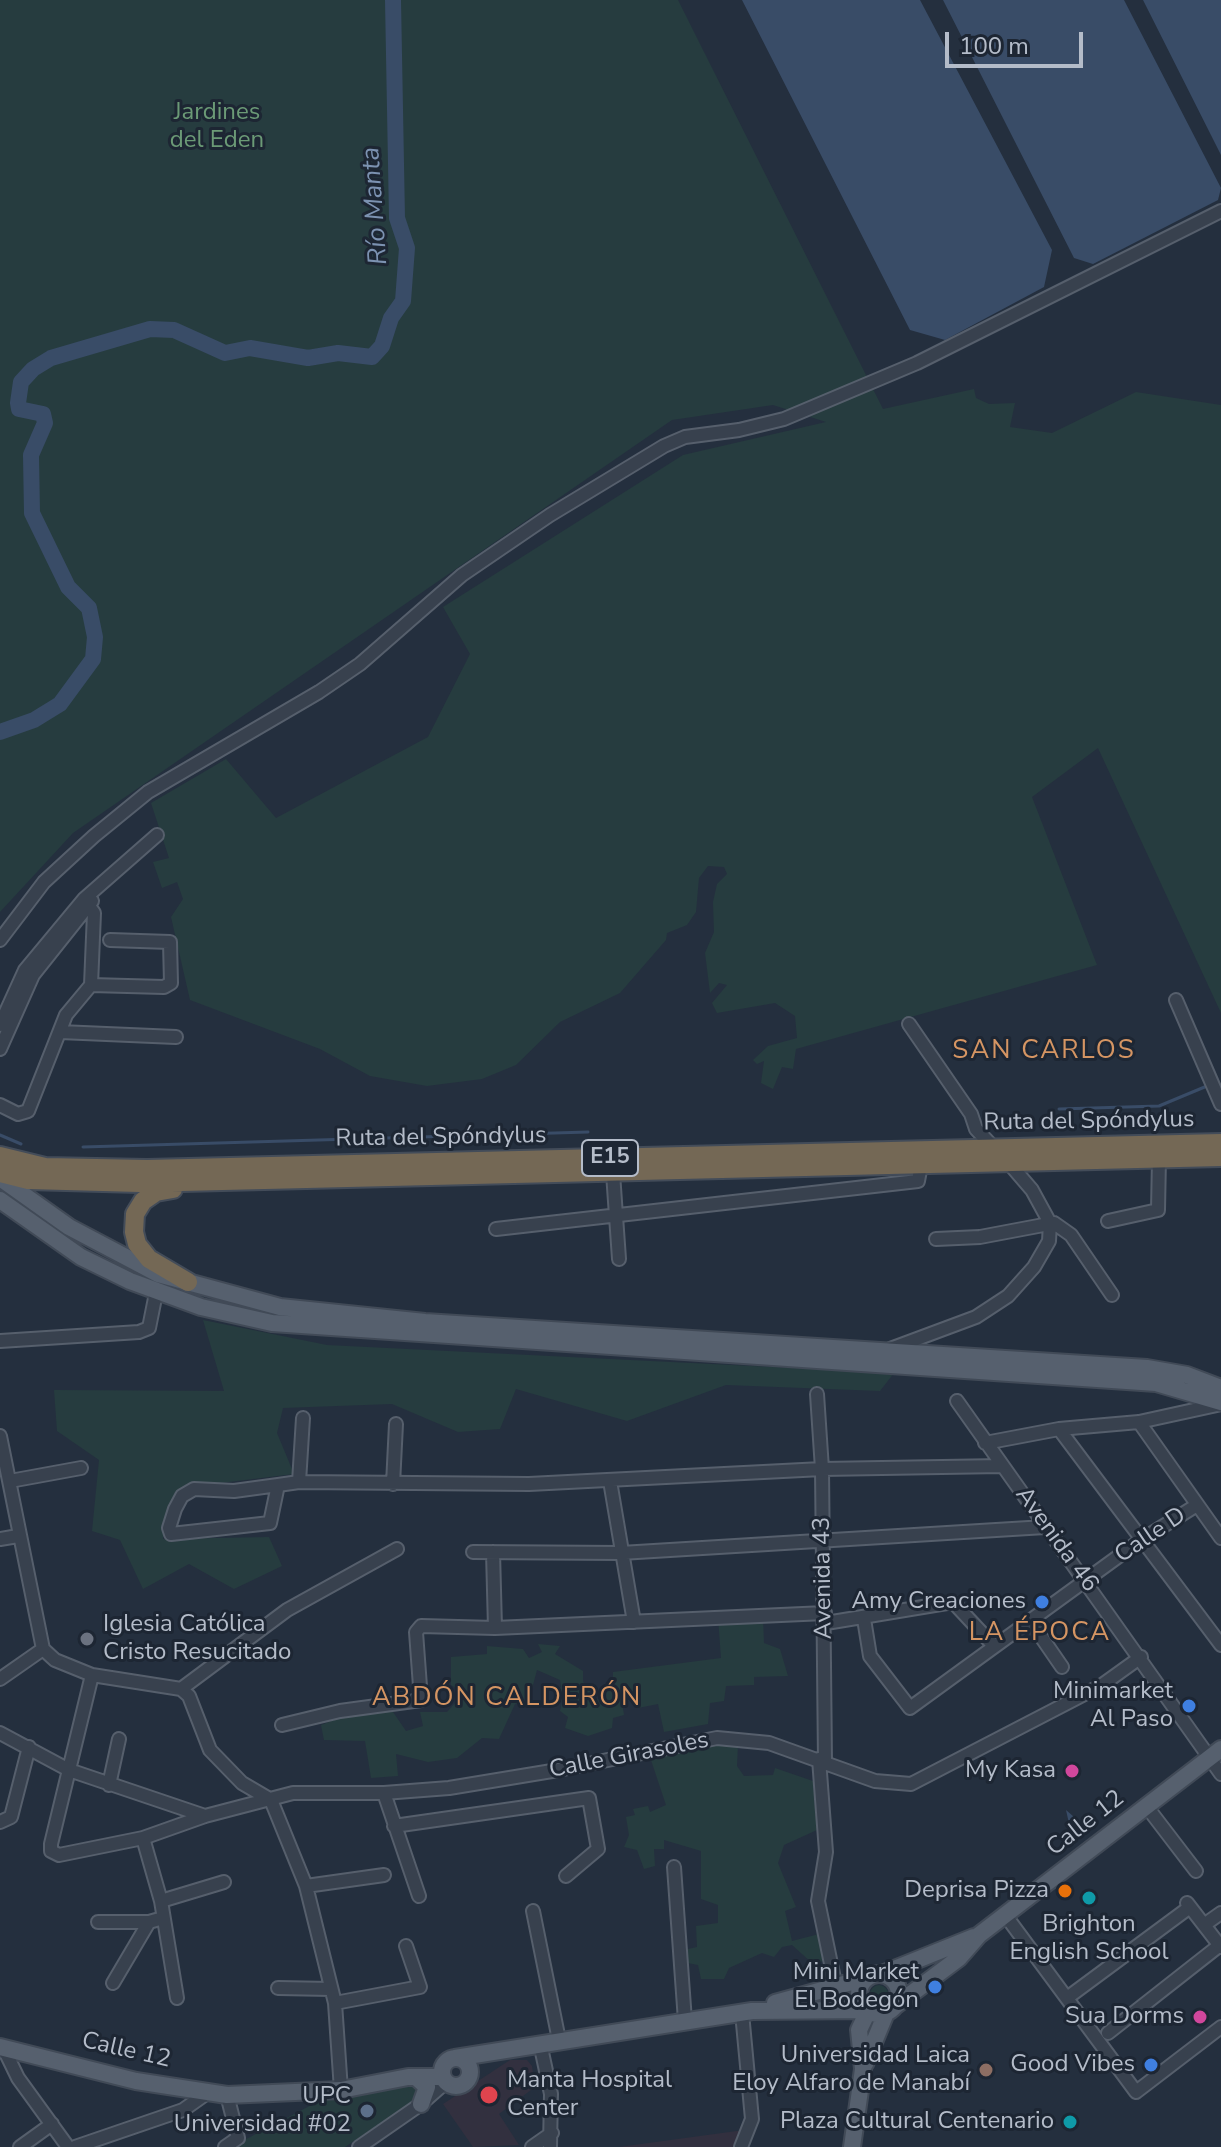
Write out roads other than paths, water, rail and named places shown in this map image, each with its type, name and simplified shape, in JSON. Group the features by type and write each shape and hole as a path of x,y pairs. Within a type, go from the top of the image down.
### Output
{"highway":[{"name":"Ruta del Spóndylus","path":"0,1175 87,1184 921,1165 1001,1155 1221,1143"},
{"name":"Ruta del Spóndylus","path":"0,1156 45,1167 147,1169 1001,1155 1221,1157"},
{"path":"188,1282 142,1252 135,1237 135,1214 143,1201 156,1192 212,1181"}],"main road":[{"path":"0,1175 93,1242 158,1274 252,1301 314,1312 1147,1368 1187,1375 1221,1388"},
{"path":"0,1200 81,1257 156,1293 272,1323 1156,1383 1185,1388 1221,1403"},
{"name":"Calle 12","path":"748,2012 874,1976 979,1935 1216,1754"},
{"name":"Calle 12","path":"891,2010 959,1958 979,1935"},
{"path":"852,2147 863,2069 859,2030 867,2010 859,1994 874,1976 893,1979 899,1989 863,2069"},
{"path":"831,2008 850,2018 859,2030"},
{"name":"Calle 12","path":"385,2081 452,2059 685,2021 748,2012 831,2008 867,2010"},
{"path":"867,2010 891,2010"},
{"name":"Calle 12","path":"2,2047 136,2081 227,2095 341,2090 416,2077 444,2080"},
{"name":"Calle 12","path":"470,2076 514,2049"},
{"path":"452,2059 467,2063 470,2076 461,2085 444,2080 444,2065 452,2059"},
{"path":"416,2077 427,2087 421,2104"}],"street":[{"path":"0,940 44,882 148,792 319,692 360,664 462,575 550,515 664,446 685,437 739,430 784,419 917,363 1221,211"},
{"path":"0,1049 12,1009 29,972 87,903 97,886 157,835"},
{"path":"0,1105 18,1114 26,1113 71,1006 91,985 94,913 87,903"},
{"path":"91,985 164,987 171,983 170,942 110,940"},
{"path":"1176,1000 1221,1104"},
{"path":"0,1025 12,1009"},
{"path":"887,1350 976,1317 1008,1296 1049,1241 1050,1223 1032,1190 976,1129 971,1114 909,1024"},
{"path":"60,1032 176,1037"},
{"path":"1108,1221 1158,1210 1159,1158"},
{"path":"496,1229 918,1181 921,1165"},
{"path":"613,1173 619,1259"},
{"path":"936,1239 980,1237 1050,1223 1064,1226 1112,1295"},
{"path":"0,1341 139,1332 149,1328 156,1293"},
{"name":"Avenida 43","path":"817,1394 826,1618 822,1761 826,1852 818,1901 836,1988"},
{"name":"Avenida 46","path":"957,1401 1045,1527 1216,1754 1221,1774"},
{"path":"985,1443 1059,1429 1139,1422 1221,1403"},
{"path":"299,1482 303,1418"},
{"path":"1139,1422 1221,1538"},
{"path":"393,1484 396,1424"},
{"path":"1059,1429 1221,1645"},
{"path":"0,1440 43,1649 55,1660 92,1675 181,1689 189,1696 210,1750 242,1783 271,1800 306,1886 335,2003 341,2090"},
{"path":"278,1485 270,1523 171,1534 171,1518 182,1496 194,1489 220,1491 299,1482 610,1481 822,1469 1002,1466"},
{"path":"10,1481 81,1468"},
{"path":"610,1481 634,1622"},
{"name":"Calle D","path":"864,1619 870,1656 910,1708 1141,1540 1197,1505"},
{"path":"473,1552 621,1553 1045,1527"},
{"path":"0,1539 18,1536"},
{"path":"181,1689 287,1610 397,1549"},
{"path":"493,1552 495,1628"},
{"path":"282,1725 340,1711 421,1700 417,1628 864,1619 953,1602 994,1646"},
{"path":"1031,1622 1062,1667"},
{"path":"1,1675 43,1649"},
{"name":"Calle Girasoles","path":"69,1770 51,1851 68,1854 143,1838 205,1816 311,1792 384,1793 543,1773 717,1738 769,1743 875,1781 911,1784 1102,1685 1141,1657"},
{"path":"69,1770 92,1675"},
{"path":"0,1733 69,1770 205,1816"},
{"path":"109,1785 119,1739"},
{"path":"0,1822 11,1817 29,1747"},
{"path":"384,1793 419,1896"},
{"path":"394,1826 589,1798 598,1849 566,1876"},
{"path":"1147,1807 1196,1871"},
{"path":"143,1838 161,1901 177,1998"},
{"path":"674,1867 685,2021"},
{"path":"306,1886 384,1875"},
{"path":"161,1901 224,1882"},
{"path":"1067,1998 1188,1905 1220,1946 1108,2033"},
{"path":"533,1911 559,2040"},
{"path":"1204,1925 1221,1913"},
{"path":"1006,1916 1136,2092 1221,2027"},
{"path":"98,1922 149,1922 163,1918"},
{"path":"113,1983 149,1922"},
{"path":"335,2003 420,1987 406,1946"},
{"path":"278,1988 331,1989"},
{"path":"741,2147 752,2125 748,2012"},
{"path":"540,2043 551,2094 550,2147"},
{"path":"2,2047 18,2078 68,2147"},
{"path":"359,2147 421,2104 444,2080"},
{"path":"75,2147 183,2110 207,2093"},
{"path":"225,2147 238,2138 227,2095"},
{"path":"20,2147 52,2124"},
{"path":"532,2147 552,2133"}],"water":[{"path":"742,0 920,0 1052,250 1044,287 945,340 910,330"},
{"path":"943,0 1124,0 1221,188 1218,200 1093,264 1074,258"},
{"path":"1143,0 1221,0 1221,155"},
{"path":"1066,1810 1081,1823 1080,1834 1070,1828"}],"waterway":[{"name":"Río Manta","path":"0,732 34,720 60,704 93,659 95,637 89,608 68,587 32,513 31,455 45,423 43,414 19,409 18,403 21,382 33,369 51,358 150,329 174,330 225,353 250,348 308,358 338,353 372,357 382,346 391,318 403,301 407,248 397,218 393,0"},
{"path":"1059,1109 1159,1106 1207,1086"},
{"path":"83,1147 588,1132"},
{"path":"0,1135 21,1144"}],"place":[{"name":"Amy Creaciones","path":"1042,1602"},
{"name":"Iglesia Católica Cristo Resucitado","path":"87,1639"},
{"name":"Minimarket Al Paso","path":"1189,1706"},
{"name":"My Kasa","path":"1072,1771"},
{"name":"Deprisa Pizza","path":"1065,1891"},
{"name":"Brighton English School","path":"1089,1898"},
{"name":"Mini Market El Bodegón","path":"935,1987"},
{"name":"Sua Dorms","path":"1200,2017"},
{"name":"Good Vibes","path":"1151,2065"},
{"name":"Universidad Laica Eloy Alfaro de Manabí","path":"986,2070"},
{"name":"Manta Hospital Center","path":"489,2095"},
{"name":"UPC Universidad #02","path":"367,2111"},
{"name":"Plaza Cultural Centenario","path":"1070,2122"}],"district":[{"name":"SAN CARLOS","path":"1044,1052"},
{"name":"LA ÉPOCA","path":"1040,1634"},
{"name":"ABDÓN CALDERÓN","path":"507,1699"}],"park label":[{"name":"Jardines del Eden","path":"217,127"}]}
